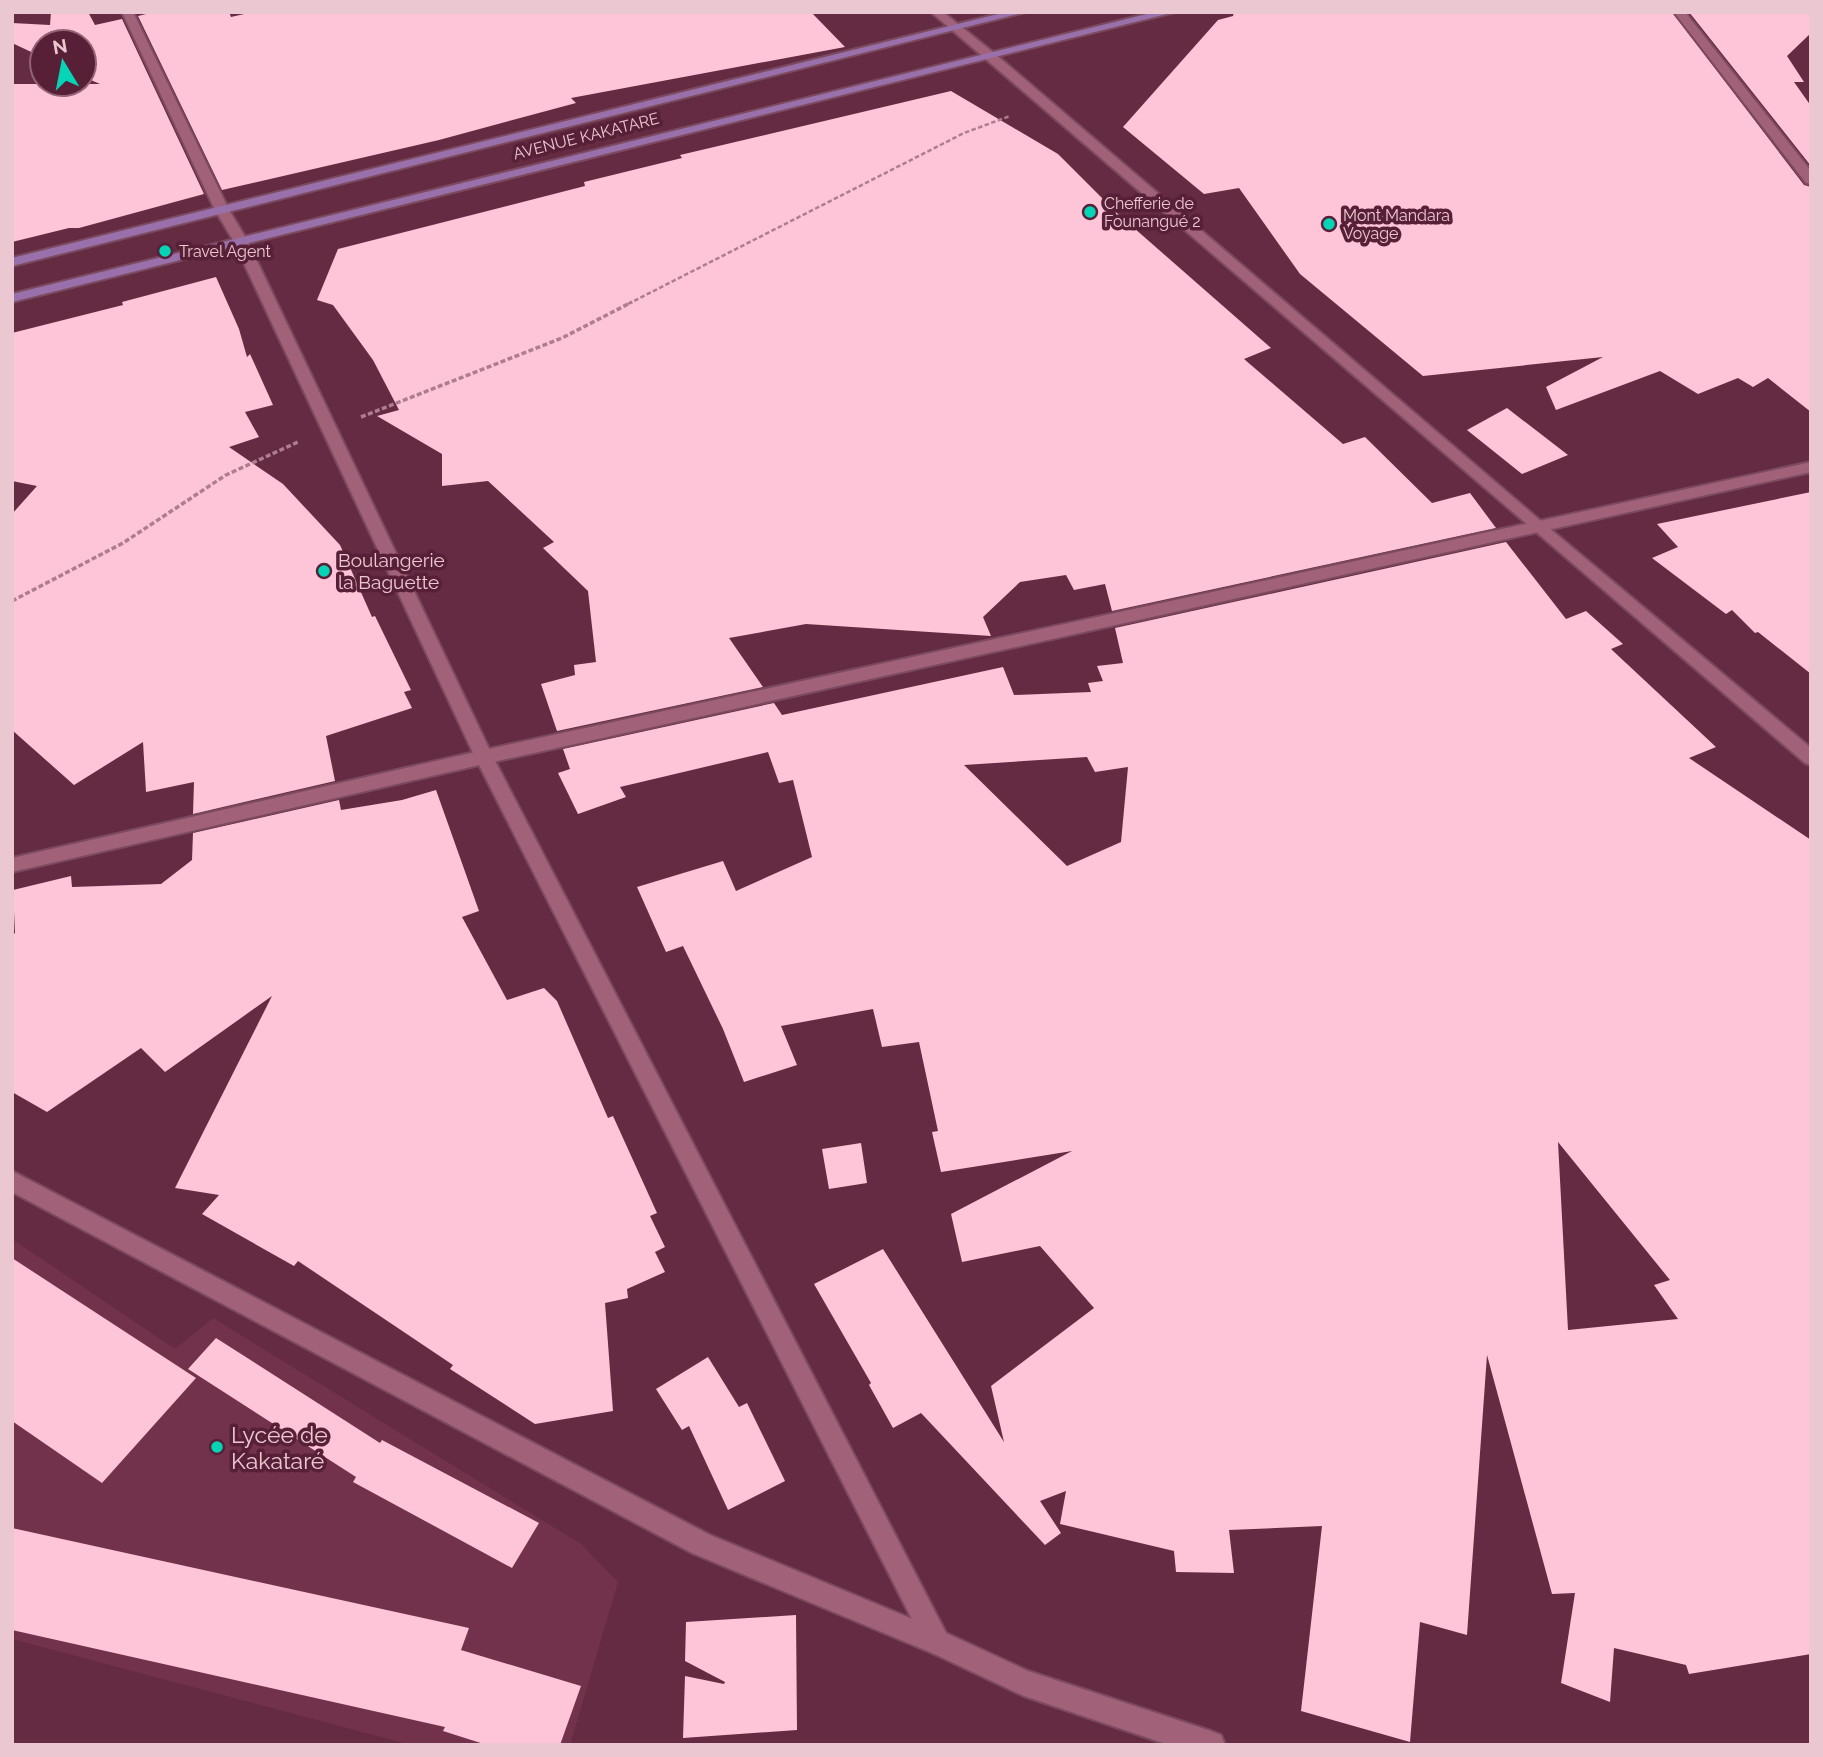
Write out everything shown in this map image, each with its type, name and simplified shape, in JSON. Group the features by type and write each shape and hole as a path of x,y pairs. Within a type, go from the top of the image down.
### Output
{"main road":[{"path":"936,12 990,55 1536,526 1811,758"},
{"name":"AVENUE KAKATARE","path":"12,262 1021,12"},
{"name":"AVENUE KAKATARE","path":"12,298 1170,12"}],"street":[{"path":"127,12 222,210 240,240 484,757 937,1642"},
{"path":"1679,12 1811,180"},
{"path":"12,865 484,757 1811,467"},
{"path":"12,1181 701,1544 937,1642 1024,1683 1211,1745"}],"path":[{"path":"12,601 123,543 226,475 330,429 562,338 964,133 1002,118 1048,105"}],"shaded area":[{"name":"Lycée de Kakataré","path":"12,1239 175,1349 213,1318 581,1544 618,1582 570,1745 411,1745 12,1639"}],"building":[{"path":"51,12 88,12 95,25 122,19 204,194 79,228 12,242 12,84 28,84 28,98 98,98 98,28 28,28 28,50 12,43 12,23 50,25"},
{"path":"154,12 229,12 231,17 253,12 811,12 845,47 571,98 576,103 439,140 222,190 138,16"},
{"path":"1234,12 1672,12 1804,185 1811,187 1811,412 1768,378 1753,387 1738,378 1698,394 1660,371 1556,410 1546,387 1603,357 1423,376 1300,274 1239,188 1204,194 1123,127 1218,20 1233,16"},
{"path":"1689,12 1811,12 1811,33 1787,56 1804,82 1794,82 1811,106 1811,166"},
{"path":"951,91 1058,154 1118,214 1271,348 1244,359 1343,444 1365,437 1432,503 1470,493 1496,528 1112,611 1105,584 1074,590 1066,575 1020,582 983,617 991,636 806,624 729,638 763,687 557,731 541,684 575,675 574,665 596,662 588,591 543,548 554,542 488,481 442,486 442,454 377,416 399,410 373,360 333,305 317,300 338,249 585,186 584,182 682,158 680,155"},
{"path":"216,277 239,329 247,357 250,354 273,405 245,412 259,437 229,447 283,484 340,545 372,617 375,616 411,690 404,692 412,708 326,736 335,781 193,814 194,782 146,792 143,742 74,785 12,730 12,514 37,486 12,481 12,333 123,305 122,302"},
{"path":"1507,408 1568,455 1522,474 1467,430"},
{"path":"1811,492 1811,674 1758,632 1755,633 1732,610 1726,614 1652,558 1678,547 1657,524"},
{"path":"1506,542 1566,619 1586,611 1623,644 1611,649 1716,747 1689,758 1811,840 1811,1654 1689,1674 1686,1665 1614,1648 1610,1702 1561,1683 1575,1593 1552,1594 1487,1355 1467,1635 1420,1622 1410,1742 1301,1711 1322,1526 1229,1530 1234,1573 1176,1572 1174,1551 1060,1524 1066,1491 1040,1501 1061,1533 1045,1545 921,1413 893,1428 869,1385 871,1383 814,1284 883,1249 1004,1442 991,1386 1094,1308 1040,1246 962,1262 951,1214 1072,1151 941,1172 932,1132 938,1131 919,1042 882,1047 873,1009 781,1026 797,1065 744,1082 723,1029 683,946 666,952 637,887 723,861 736,891 812,857 793,780 779,783 768,752 620,787 626,797 578,814 558,773 570,769 563,749 774,703 782,715 1003,667 1014,695 1091,692 1088,683 1103,681 1097,666 1123,663 1115,628","holes":["1087,757 1095,772 1128,767 1121,842 1067,866 964,765","1558,1142 1670,1280 1654,1285 1678,1319 1568,1330"]},
{"path":"436,790 479,911 462,917 507,1000 544,988 557,1001 608,1118 613,1116 657,1213 650,1216 665,1247 655,1252 665,1272 627,1289 628,1298 605,1303 613,1411 535,1424 450,1369 453,1365 298,1261 294,1266 202,1214 219,1195 175,1188 272,996 165,1072 141,1048 47,1112 12,1092 12,935 15,933 13,890 71,876 72,887 161,884 192,860 193,833 339,800 341,810 402,800"},
{"path":"861,1143 867,1183 829,1189 822,1149"},
{"path":"12,1258 196,1378 102,1483 12,1421"},
{"path":"216,1338 380,1443 382,1440 539,1523 512,1568 353,1482 356,1477 188,1369"},
{"path":"708,1357 739,1407 747,1403 785,1481 728,1510 689,1426 682,1430 656,1389"},
{"path":"12,1528 469,1628 461,1650 581,1686 560,1745 487,1745 443,1731 445,1727 12,1630"},
{"path":"796,1615 797,1730 683,1738 685,1676 724,1684 725,1682 685,1661 686,1622"}],"place":[{"name":"Chefferie de Founangué 2","path":"1090,212"},
{"name":"Mont Mandara Voyage","path":"1329,224"},
{"name":"Travel Agent","path":"165,251"},
{"name":"Boulangerie la Baguette","path":"324,571"},
{"name":"Lycée de Kakataré","path":"217,1447"}]}
